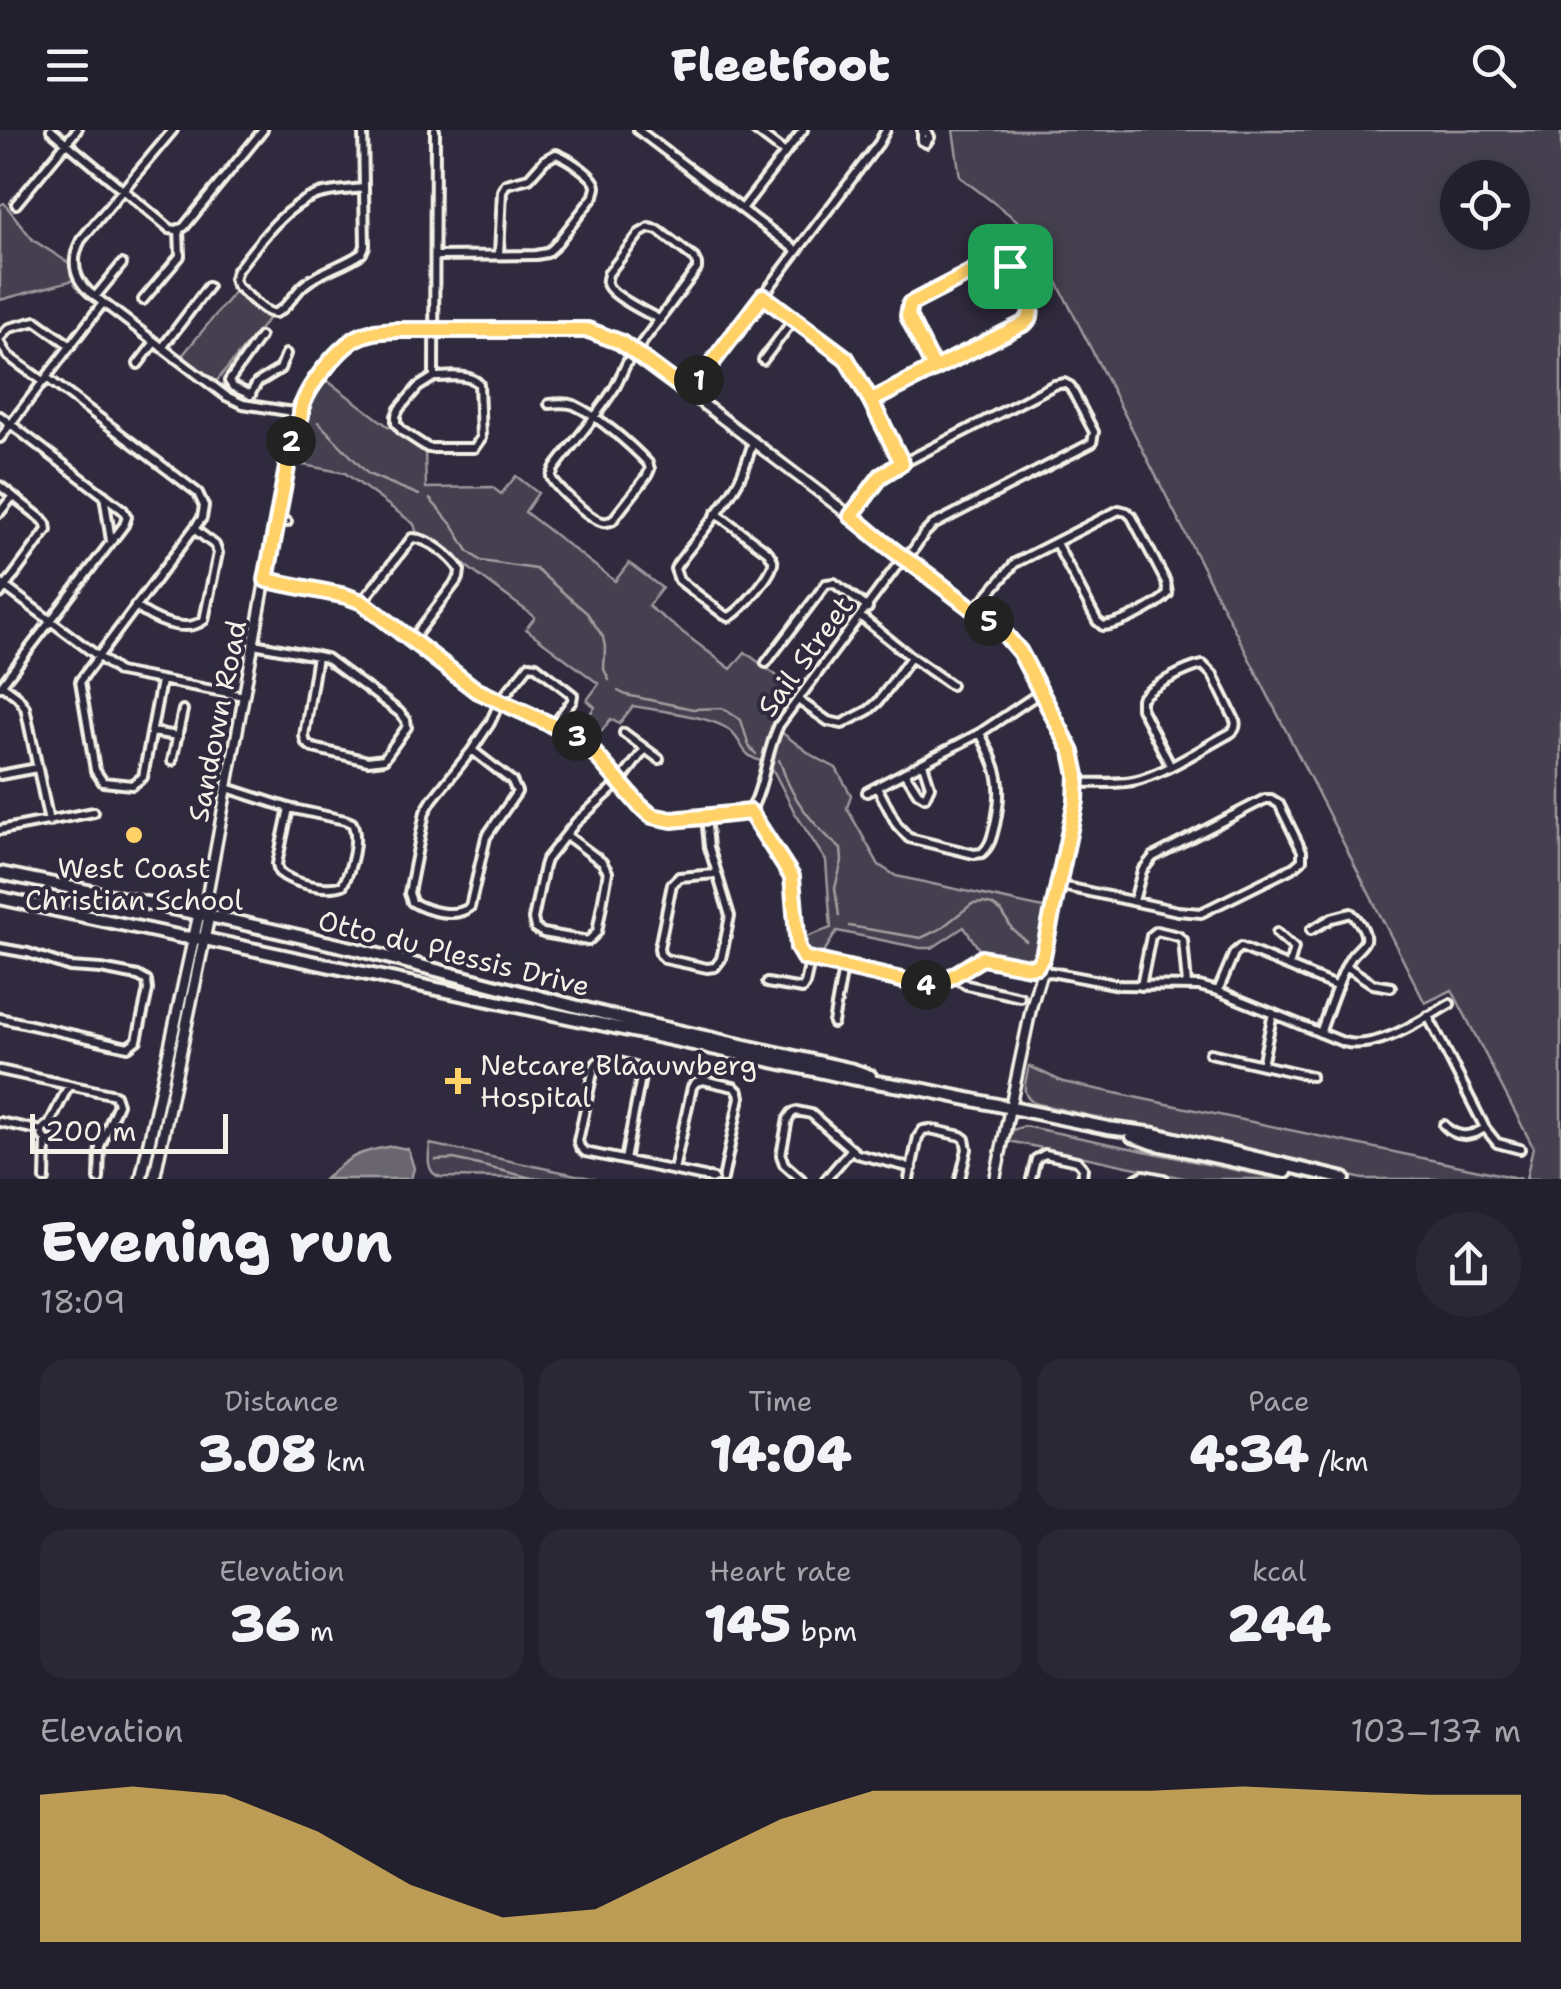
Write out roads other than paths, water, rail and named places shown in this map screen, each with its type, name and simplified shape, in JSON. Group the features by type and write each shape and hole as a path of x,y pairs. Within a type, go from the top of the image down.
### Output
{"main road":[{"name":"Otto du Plessis Drive","path":"0,874 356,949 628,1020 853,1070 894,1084"},
{"name":"Otto du Plessis Drive","path":"0,898 851,1078 1108,1128"},
{"name":"Sandown Road","path":"142,1179 204,915"},
{"name":"Sandown Road","path":"154,1179 199,938"},
{"path":"1108,1128 1317,1179"},
{"path":"1108,1128 1155,1134 1344,1179"}],"street":[{"path":"51,130 170,228 179,229"},
{"path":"16,204 77,130"},
{"path":"173,130 81,240 74,266 84,287 226,396 248,405 295,413 342,349 380,331 580,329 604,335 634,351 976,610 1016,646 1072,752 1078,782 995,1179"},
{"path":"143,300 180,256 179,229 263,130"},
{"path":"362,130 365,246 360,256 311,279 274,313 266,311 236,286 237,270 287,213 320,194 363,188"},
{"path":"434,377 435,130"},
{"path":"638,130 797,251"},
{"path":"755,130 785,153"},
{"path":"742,210 803,130"},
{"path":"689,393 886,130"},
{"path":"434,256 536,256 551,251 595,193 594,181 567,158 556,154 549,156 530,178 506,184 502,191 499,255"},
{"path":"549,404 569,404 593,417 646,460 648,476 615,518 599,520 551,480 554,469 593,417 611,393 630,355 660,320 696,272 698,264 694,258 658,230 649,228 640,232 608,274 606,283 617,295 660,320"},
{"path":"871,401 1028,320 1031,309 1008,263 995,260 910,304 908,316 934,368"},
{"path":"96,297 122,264"},
{"path":"162,348 208,287"},
{"path":"763,296 846,358 902,463 881,476 851,516"},
{"path":"0,438 104,303"},
{"path":"763,360 794,319"},
{"path":"71,346 34,321 10,328 0,340 8,356 198,493 204,502 194,528 82,676 80,686 96,770 106,783 132,785 144,776 161,681"},
{"path":"250,395 233,387 229,380 260,336"},
{"path":"138,364 155,342"},
{"path":"248,405 257,382 280,370 286,354"},
{"path":"434,377 468,377 479,384 481,438 474,448 428,448 396,423 399,409 418,386 434,377"},
{"name":"Sail Street","path":"750,812 777,729 933,525 1090,445 1094,432 1073,389 1059,383 902,463"},
{"name":"Sandown Road","path":"204,915 266,580 282,521 295,413"},
{"path":"0,416 127,517 1,686 25,707 49,822"},
{"path":"716,512 772,559 768,574 737,613 729,616 679,580 674,572 677,565 742,475 753,442"},
{"path":"0,486 44,521 47,530 2,588 122,673 244,696"},
{"path":"104,495 111,542"},
{"path":"0,512 12,496"},
{"path":"976,610 1010,568 1056,542 1119,510 1132,517 1166,582 1168,594 1113,626 1103,626 1056,542"},
{"path":"135,606 161,621 190,626 204,620 218,553 215,545 194,528"},
{"path":"362,602 407,542 412,538 424,539 460,570 459,578 412,640"},
{"path":"266,580 362,602 476,690 582,739 652,816 666,820 750,812 792,877 798,951 810,961 924,985 937,984 984,958 1120,985 1186,985 1218,991 1349,1044 1368,1044 1450,1004"},
{"path":"766,664 826,584 834,584 868,608"},
{"path":"861,617 951,686"},
{"path":"254,644 317,656 332,661 404,717 405,731 384,759 368,761 306,743 317,656"},
{"path":"798,700 828,722 842,724 878,702 912,657"},
{"path":"472,750 512,781 516,792 486,837 470,907 458,914 427,909 412,902 409,893 426,812 527,666 535,665 573,695 554,725"},
{"path":"1078,782 1139,780 1170,765 1230,734 1235,729 1235,720 1213,674 1203,666 1146,692 1140,699 1170,765"},
{"path":"866,792 980,733 1041,692"},
{"path":"172,761 183,710"},
{"path":"152,732 178,736"},
{"path":"877,787 909,838 982,853 991,842 1000,790 996,764 980,733"},
{"path":"624,734 659,759"},
{"path":"566,835 602,862 608,872 597,932 588,941 543,933 533,924 545,863 566,835 586,811 620,782 645,749"},
{"path":"905,773 918,793 925,796 930,786 923,764"},
{"path":"0,776 37,768"},
{"path":"228,788 355,826 347,877 341,886 327,887 278,872 289,808"},
{"path":"1057,884 1134,902 1201,914 1294,867 1303,854 1282,808 1268,798 1158,854 1142,871 1134,902"},
{"path":"0,830 94,812"},
{"path":"706,818 709,847 730,916 720,962 707,968 665,959 658,948 672,884 680,877 716,874"},
{"path":"1311,930 1345,913 1354,915 1365,941 1346,966 1320,1033"},
{"path":"1141,986 1152,936 1157,932 1183,940 1186,985"},
{"path":"1277,933 1294,948 1289,966"},
{"path":"1218,991 1234,952 1243,947 1338,987"},
{"path":"0,948 70,967 138,976 146,981 148,990 137,1040 128,1046 0,1018"},
{"path":"767,984 803,988 810,961"},
{"path":"1346,966 1373,984 1391,987"},
{"path":"833,1023 843,968"},
{"path":"953,976 966,985 1020,997"},
{"path":"1262,1064 1273,1014"},
{"path":"1428,1016 1485,1128 1497,1142 1520,1149"},
{"path":"1210,1053 1311,1076"},
{"path":"625,1160 643,1076 635,1066 604,1059 596,1064 578,1141 580,1148 586,1152 714,1179"},
{"path":"0,1070 118,1098 100,1146 98,1179"},
{"path":"674,1170 692,1086 703,1080 734,1087 740,1097 723,1179"},
{"path":"45,1179 45,1128 69,1085"},
{"path":"801,1179 784,1164 781,1155 788,1118 794,1112 811,1114 862,1157 912,1168"},
{"path":"0,1122 56,1127 54,1141 46,1140"},
{"path":"1444,1125 1452,1133 1468,1136 1485,1128"},
{"path":"909,1179 918,1137 923,1130 930,1129 966,1139 960,1179"},
{"path":"826,1179 851,1150"},
{"path":"1031,1179 1036,1159 1048,1154 1077,1160 1083,1168 1082,1179"},
{"path":"1136,1179 1144,1175 1164,1179"}],"waterway":[{"path":"318,422 368,474 419,495"},
{"path":"430,499 468,551 481,561 536,569 587,613 603,637 604,669 609,680"},
{"path":"618,691 693,709 722,708 741,720 749,746 756,754"},
{"path":"779,760 805,811 841,849 835,888 839,916"},
{"path":"849,926 921,938 940,929 972,904 983,903 1002,912 1012,929 1026,941"},
{"path":"436,1160 454,1159 536,1179"}],"place":[{"name":"West Coast Christian School","path":"134,835"},
{"name":"Netcare Blaauwberg Hospital","path":"458,1081"}]}
